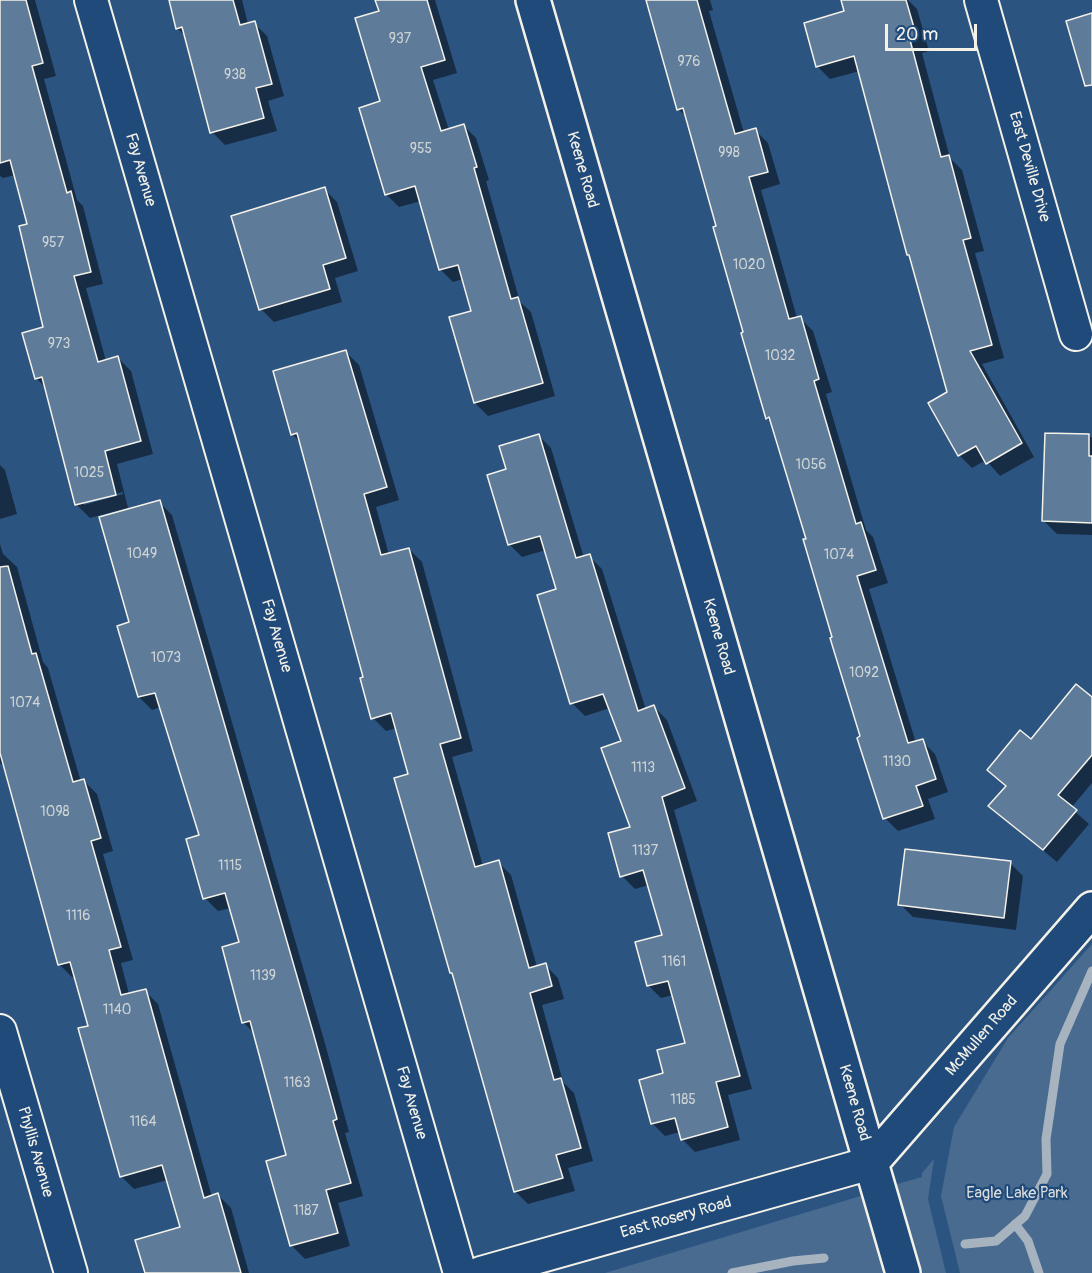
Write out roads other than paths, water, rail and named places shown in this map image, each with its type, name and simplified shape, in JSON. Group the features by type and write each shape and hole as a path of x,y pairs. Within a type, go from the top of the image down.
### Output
{"main road":[{"name":"Keene Road","path":"533,0 903,1273"},
{"name":"McMullen Road","path":"871,1163 1092,909"}],"street":[{"name":"Fay Avenue","path":"91,0 460,1273"},
{"name":"East Deville Drive","path":"981,0 1084,325"},
{"name":"Phyllis Avenue","path":"0,1031 71,1273"},
{"name":"East Rosery Road","path":"481,1273 871,1163"}],"waterway":[{"path":"965,1244 996,1241 1025,1216 1047,1174 1046,1139 1060,1044 1092,971"},
{"path":"1015,1224 1028,1241 1039,1273"},
{"path":"732,1273 793,1261 824,1258"}],"park label":[{"name":"Eagle Lake Park","path":"1017,1194"}]}
